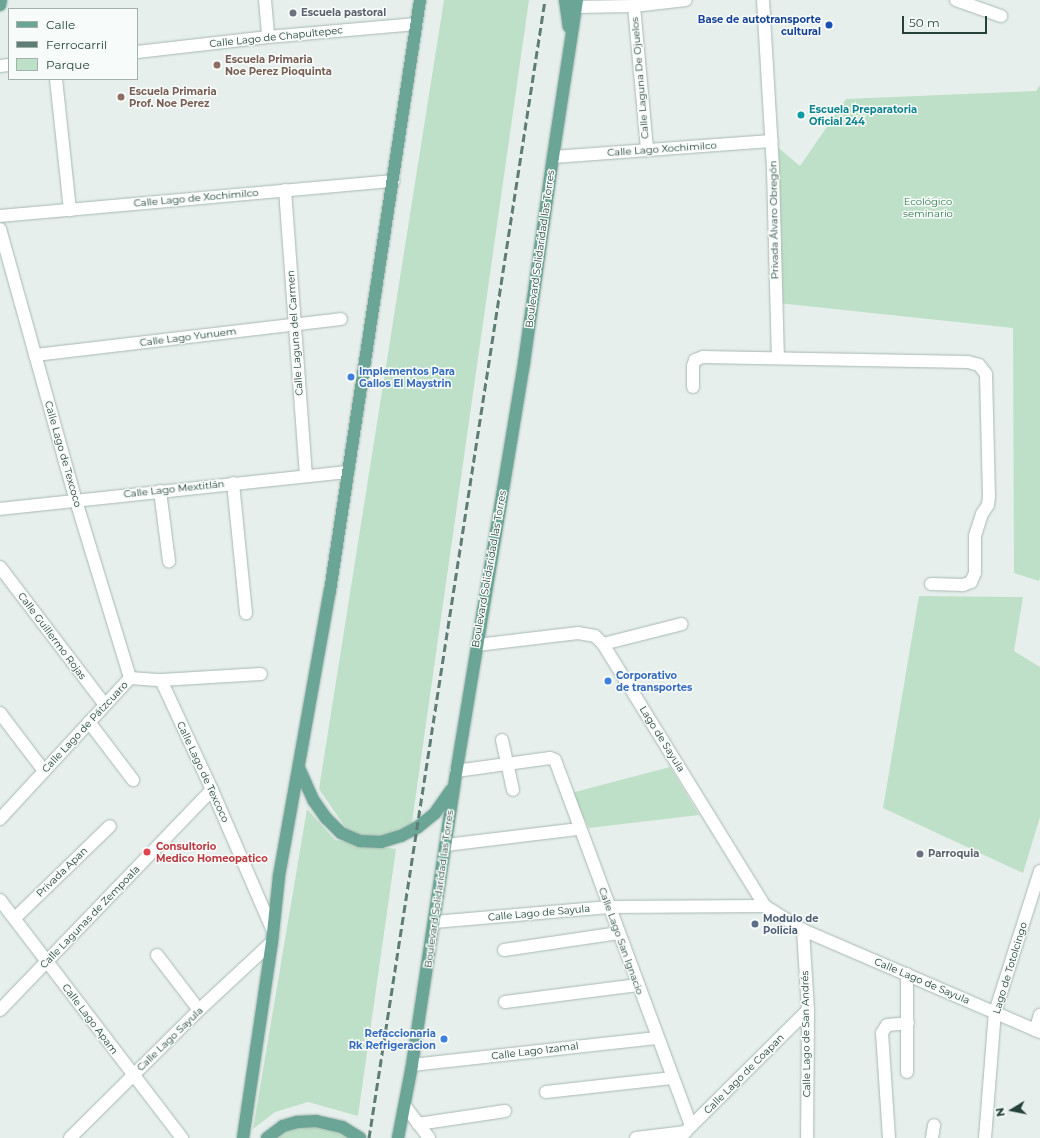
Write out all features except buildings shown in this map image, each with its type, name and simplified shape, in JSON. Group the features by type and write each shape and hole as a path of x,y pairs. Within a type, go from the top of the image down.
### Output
{"main road":[{"path":"0,5 1,0"},
{"path":"243,1138 273,936 279,876 329,599 420,0"},
{"path":"565,0 571,40"},
{"name":"Boulevard Solidaridad las Torres","path":"398,1138 412,1065 456,771 524,363 553,157 577,3"},
{"path":"299,768 314,801 333,826 350,838 371,842 392,840 418,827 435,813 454,786"},
{"path":"267,1138 283,1126 297,1122 316,1120 342,1127 360,1138"}],"street":[{"path":"264,0 268,37"},
{"path":"577,3 634,6 686,0"},
{"name":"Privada Álvaro Obregón","path":"763,0 771,141 778,358"},
{"path":"956,0 1001,16"},
{"name":"Calle Laguna De Ojuelos","path":"634,6 646,150"},
{"name":"Calle Lago de Chapultepec","path":"138,52 268,37 416,24"},
{"path":"56,80 70,210"},
{"name":"Calle Lago Xochimilco","path":"553,157 771,141"},
{"name":"Calle Lago de Xochimilco","path":"0,216 393,181"},
{"name":"Calle Laguna del Carmen","path":"285,190 306,475"},
{"name":"Calle Lago de Texcoco","path":"0,229 76,501 130,678"},
{"name":"Calle Lago Yunuem","path":"35,355 341,319"},
{"path":"693,387 693,366 695,360 703,357 968,362 980,365 986,374 989,496 988,505 976,528 975,573 971,582 963,585 932,584"},
{"name":"Calle Lago Mextitlán","path":"0,509 306,475 348,472"},
{"path":"233,483 246,613"},
{"path":"160,491 169,562"},
{"name":"Calle Guillermo Rojas","path":"0,567 105,705"},
{"path":"603,644 682,624"},
{"name":"Lago de Sayula","path":"477,645 578,633 595,636 603,644 765,906 803,930"},
{"name":"Calle Lago de Pátzcuaro","path":"0,820 130,678 161,680 261,674"},
{"name":"Calle Lago de Texcoco","path":"161,680 212,790 273,936"},
{"path":"0,713 44,771"},
{"path":"89,722 133,780"},
{"path":"502,740 513,790"},
{"name":"Calle Lago San Ignacio","path":"507,764 550,758 555,760 579,829 672,1078 685,1132"},
{"path":"456,771 507,764"},
{"name":"Calle Lagunas de Zempoala","path":"0,1010 212,790"},
{"name":"Privada Apan","path":"14,918 110,826"},
{"path":"446,845 579,829"},
{"name":"Lago de Totolcingo","path":"985,1138 995,1012 1040,871"},
{"name":"Calle Lago Apam","path":"0,900 132,1075 182,1138"},
{"name":"Calle Lago de Sayula","path":"434,922 609,907 765,906"},
{"name":"Calle Lago de Sayula","path":"803,930 1037,1031"},
{"name":"Calle Lago de San Andrés","path":"803,930 808,1010 807,1138"},
{"path":"504,950 619,933"},
{"name":"Calle Lago Sayula","path":"70,1138 273,936"},
{"path":"157,955 199,1010"},
{"path":"907,974 907,1072"},
{"path":"505,1002 638,985"},
{"name":"Calle Lago de Coapan","path":"685,1132 808,1010"},
{"path":"1037,1031 1040,1015"},
{"path":"889,1138 882,1033 887,1025 908,1023"},
{"name":"Calle Lago Izamal","path":"412,1065 657,1038"},
{"path":"546,1092 672,1078"},
{"path":"405,1106 429,1138"},
{"path":"418,1124 505,1111"},
{"path":"932,1138 934,1125"},
{"path":"636,1138 685,1132"}],"green space":[{"path":"444,0 529,0 411,829 381,839 350,834 319,789"},
{"name":"Ecológico seminario","path":"1040,85 1039,581 1014,573 1013,328 778,303 775,145 800,166 846,99 1036,91"},
{"path":"919,596 1023,597 1014,651 1040,667 1040,817 1023,873 883,808"},
{"path":"670,767 699,815 589,828 571,793"},
{"path":"307,809 335,840 396,849 358,1116 308,1102 275,1112 253,1129"},
{"path":"318,1125 349,1138 279,1138 285,1130"}],"railway":[{"path":"369,1138 545,0"}],"place":[{"name":"Escuela pastoral","path":"293,13"},
{"name":"Base de autotransporte cultural","path":"829,25"},
{"name":"Escuela Primaria Noe Perez Pioquinta","path":"217,65"},
{"name":"Escuela Primaria Prof. Noe Perez","path":"121,97"},
{"name":"Escuela Preparatoria Oficial 244","path":"801,115"},
{"name":"Implementos Para Gallos El Maystrin","path":"351,377"},
{"name":"Corporativo de transportes","path":"608,681"},
{"name":"Consultorio Medico Homeopatico","path":"147,852"},
{"name":"Parroquia","path":"920,854"},
{"name":"Modulo de Policia","path":"755,924"},
{"name":"Refaccionaria Rk Refrigeracion","path":"444,1039"}]}
